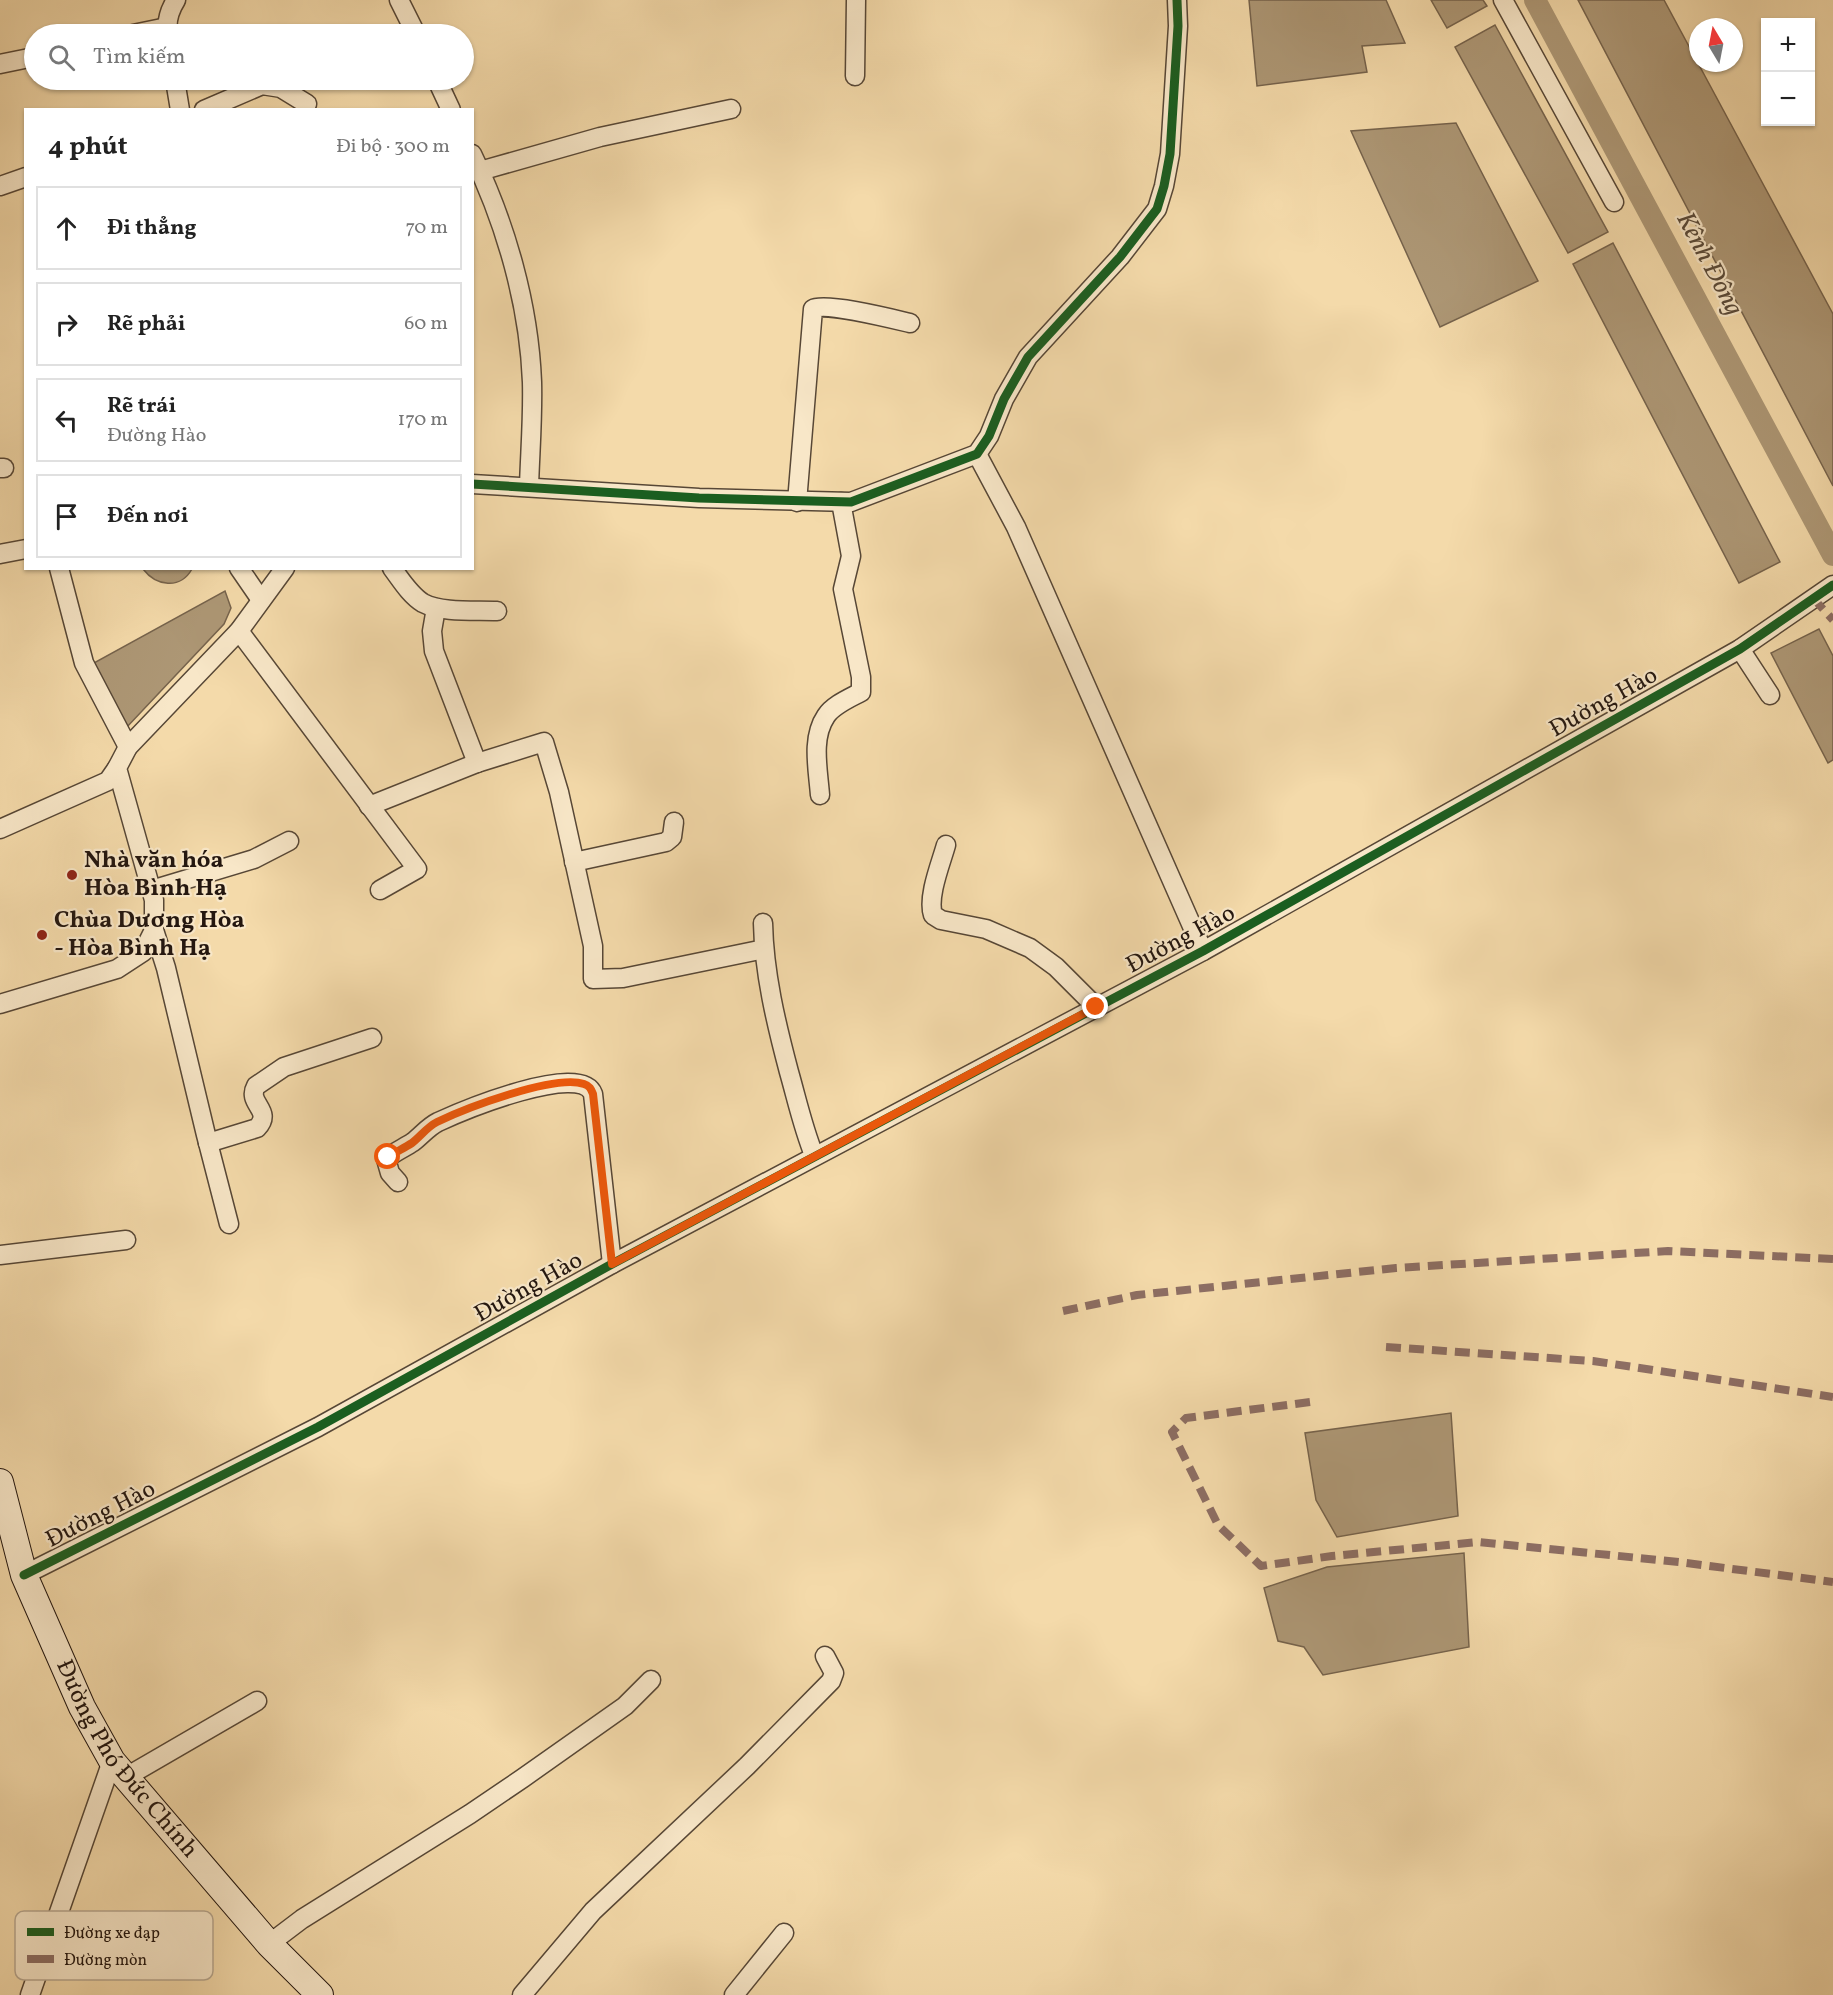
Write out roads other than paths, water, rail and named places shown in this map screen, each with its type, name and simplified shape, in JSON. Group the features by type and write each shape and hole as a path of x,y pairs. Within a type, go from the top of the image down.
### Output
{"main road":[{"name":"Đường Phó Đức Chính","path":"0,1482 24,1575 82,1707 119,1769 269,1944 320,1995"}],"street":[{"path":"169,24 170,10 176,0"},
{"path":"399,0 411,24"},
{"path":"855,0 855,76"},
{"path":"474,484 699,498 851,502 977,454 989,436 1004,399 1028,357 1120,256 1157,209 1170,154 1178,26 1177,0"},
{"path":"1503,0 1614,202"},
{"path":"0,64 24,59"},
{"path":"177,90 180,108"},
{"path":"209,108 250,90"},
{"path":"284,90 307,104"},
{"path":"442,90 450,108"},
{"path":"529,487 532,382 525,314 503,231 476,163 731,109"},
{"path":"0,186 24,178"},
{"path":"796,502 813,309 818,306 832,308 910,323"},
{"path":"977,454 1016,527 1203,951"},
{"path":"820,795 817,759 818,733 826,714 861,692 861,677 843,589 851,556 841,502"},
{"path":"0,554 24,549"},
{"path":"60,570 84,663 128,747"},
{"path":"240,570 261,600"},
{"path":"0,829 108,781 128,747 239,631 284,570"},
{"path":"394,570 421,602 436,608 497,611"},
{"name":"Đường Hào","path":"24,1575 318,1427 814,1155 1203,951 1740,649 1831,586"},
{"path":"436,608 432,631 435,651 477,763"},
{"path":"239,631 417,869 380,890"},
{"path":"1740,649 1770,695"},
{"path":"369,806 477,763 544,742 559,792 593,946 593,979 623,978 764,950"},
{"path":"117,768 154,900 154,930 168,977 229,1224"},
{"path":"573,862 666,842 672,837 674,822"},
{"path":"151,890 254,859 289,841"},
{"path":"946,845 931,905 933,915 941,920 986,929 1030,948 1056,967 1096,1007"},
{"path":"763,923 764,950 774,1009 803,1127 814,1155"},
{"path":"0,1004 117,969 143,952 154,930"},
{"path":"208,1143 257,1128 262,1123 263,1117 253,1095 254,1090 256,1086 284,1067 372,1038"},
{"path":"398,1182 390,1173 386,1159 437,1122 529,1088 559,1083 585,1084 590,1087 593,1094 612,1264"},
{"path":"0,1256 126,1240"},
{"path":"522,1995 593,1911 747,1766 831,1682 834,1673 825,1656"},
{"path":"269,1944 320,1907 426,1842 523,1778 625,1706 651,1680"},
{"path":"63,1911 119,1769 257,1701"},
{"path":"734,1995 784,1933"},
{"path":"30,1995 36,1980"}],"waterway":[{"name":"Kênh Đông","path":"1535,0 1833,555"}],"place":[{"name":"Nhà văn hóa Hòa Bình Hạ","path":"72,875"},
{"name":"Chùa Dương Hòa - Hòa Bình Hạ","path":"42,935"}]}
